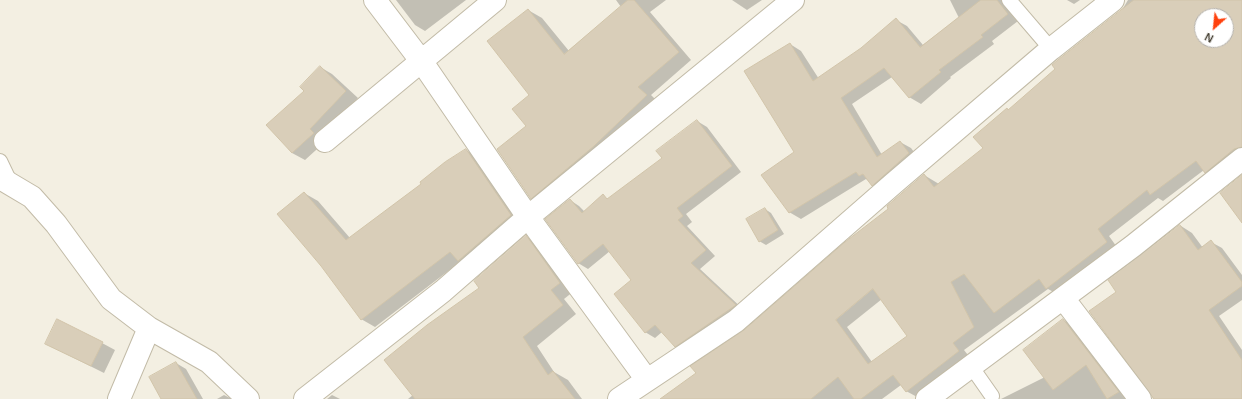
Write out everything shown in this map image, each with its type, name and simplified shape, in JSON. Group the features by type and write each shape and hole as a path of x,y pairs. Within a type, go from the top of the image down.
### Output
{"street":[{"path":"375,0 422,62 528,217 647,380"},
{"path":"325,141 495,0"},
{"path":"305,399 443,291 528,217 793,0"},
{"path":"619,399 736,321 900,178 1052,49 1113,0"},
{"path":"927,399 1133,246 1242,159"},
{"path":"5,181 32,197 56,224 111,299 149,328 209,362 248,399"},
{"path":"1063,298 1140,399"},
{"path":"119,399 149,328"}],"lane":[{"path":"1009,0 1052,49"},
{"path":"0,161 5,181"},
{"path":"971,366 992,396"}],"building":[{"path":"628,0 634,0 679,52 638,87 647,95 594,146 531,199 497,149 526,126 512,109 529,95 487,41 528,9 564,54"},
{"path":"981,0 997,0 1008,14 981,35 983,37 939,70 941,72 909,98 884,68 841,98 877,157 900,141 909,153 872,186 863,174 859,176 856,172 789,213 761,175 794,152 744,71 790,43 813,81 861,48 896,18 920,47"},
{"path":"1134,0 1242,0 1242,147 1234,149 1205,173 1196,161 1150,195 1147,190 1098,229 1107,242 1046,289 1039,279 994,313 964,274 951,282 974,327 953,343 959,351 906,392 893,375 861,399 854,399 838,377 811,399 660,399 696,373 690,366 744,330 845,242 888,209 887,206 924,174 934,187 983,148 973,137 1007,108 1008,110 1055,69 1052,65","holes":["873,289 907,336 868,364 836,320"]},
{"path":"320,66 346,91 310,129 314,133 292,153 266,125 304,91 300,87"},
{"path":"697,120 732,166 677,208 683,216 678,220 706,250 691,263 736,305 675,347 655,325 645,333 614,294 631,280 603,244 578,264 545,219 570,199 582,213 603,194 607,199 662,158 656,151"},
{"path":"466,149 511,215 458,261 450,252 361,320 321,266 277,214 304,192 346,240 421,184 420,182 445,162"},
{"path":"1242,175 1242,223 1220,193"},
{"path":"765,208 778,230 759,242 746,219"},
{"path":"1180,225 1198,250 1211,240 1242,282 1242,286 1209,310 1242,360 1242,399 1154,399 1089,311 1116,292 1108,280"},
{"path":"526,235 560,283 551,290 563,305 523,337 548,375 553,371 575,399 415,399 384,360 427,325 479,288 474,281"},
{"path":"57,319 103,342 91,366 45,344"},
{"path":"1063,319 1119,392 1107,399 1086,365 1053,390 1023,350"},
{"path":"176,362 197,399 161,399 149,377"}]}
